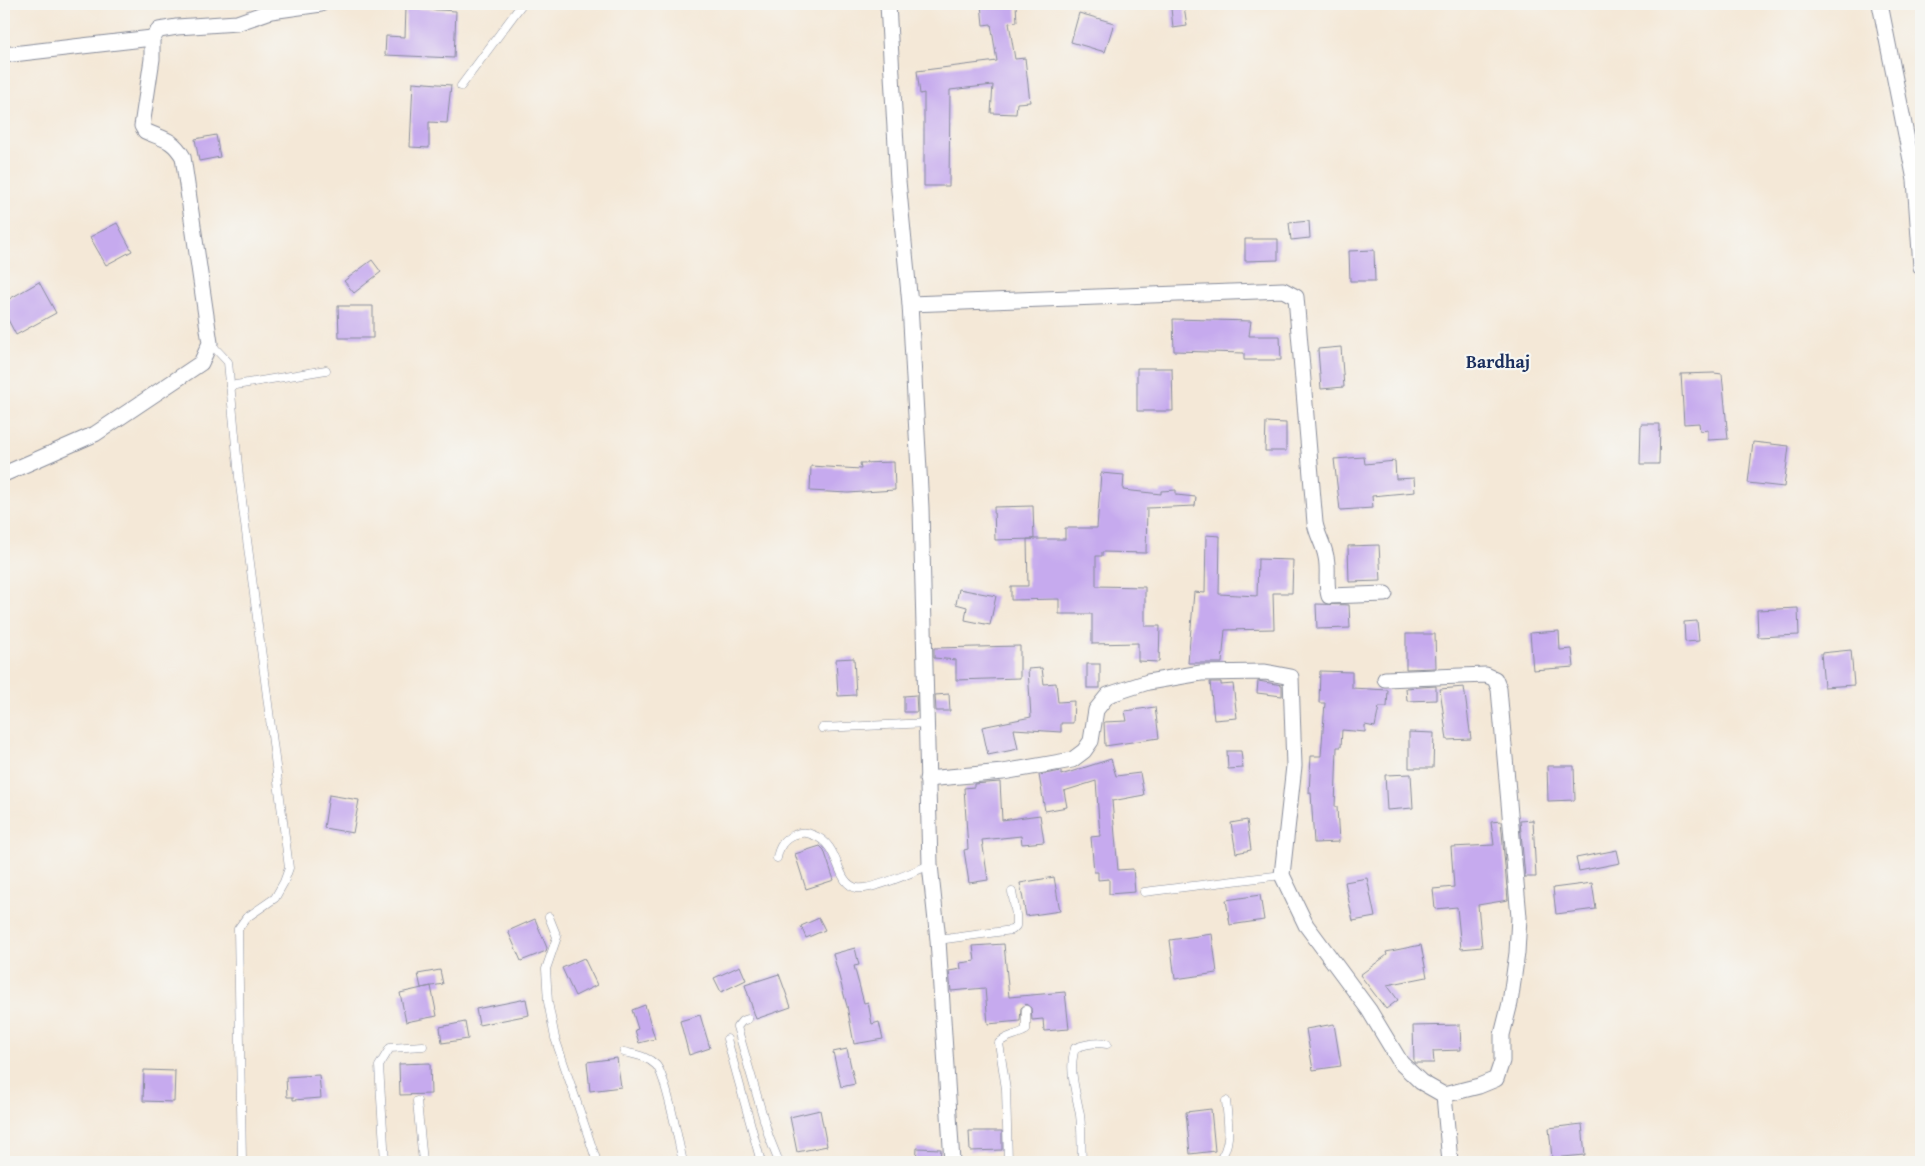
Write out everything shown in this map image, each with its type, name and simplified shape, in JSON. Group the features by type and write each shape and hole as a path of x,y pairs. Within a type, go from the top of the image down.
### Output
{"street":[{"path":"4,474 95,434 201,363 210,342 182,157 177,147 160,136 145,131 142,126 152,59 152,38 159,30 237,23 271,11 321,4"},
{"path":"888,4 898,181 910,304 920,508 928,722 927,779 930,865 938,940 952,1162"},
{"path":"1880,4 1915,180 1921,267"},
{"path":"4,54 152,38"},
{"path":"910,304 1283,290 1291,293 1296,297 1315,523 1317,535 1327,557 1326,586 1329,596 1386,594"},
{"path":"927,779 1002,772 1072,760 1084,751 1091,741 1096,710 1108,695 1148,682 1201,673 1265,672 1291,677 1294,766 1282,875 1306,925 1369,1010 1401,1063 1421,1082 1444,1095 1480,1086 1496,1079 1502,1061 1502,1035 1510,1003 1519,917 1499,689 1495,678 1486,675 1384,679"},
{"path":"1444,1095 1450,1162"}],"lane":[{"path":"461,86 522,4"},
{"path":"210,342 228,362 239,477 289,868 275,898 246,918 238,929 242,1162"},
{"path":"230,386 326,370"},
{"path":"822,728 928,722"},
{"path":"777,858 779,847 786,840 796,834 807,832 827,843 847,884 858,888 869,888 930,865"},
{"path":"1144,892 1282,875"},
{"path":"938,940 1012,930 1016,926 1012,892"},
{"path":"549,917 557,937 546,968 548,1002 555,1038 597,1162"},
{"path":"1008,1162 1006,1089 999,1043 1006,1036 1019,1034 1026,1030 1026,1010"},
{"path":"748,1019 742,1021 737,1028 769,1136 779,1162"},
{"path":"727,1039 761,1162"},
{"path":"1082,1162 1080,1114 1072,1079 1073,1055 1075,1048 1098,1043 1107,1044"},
{"path":"385,1162 379,1066 390,1048 423,1046"},
{"path":"624,1052 639,1055 650,1060 658,1067 668,1097 683,1162"},
{"path":"417,1101 423,1162"},
{"path":"1218,1162 1224,1155 1229,1142 1226,1101"}],"building":[{"path":"981,4 1016,4 1017,22 1009,23 1015,59 1025,58 1030,102 1017,103 1016,114 991,113 993,85 950,90 949,186 924,186 924,93 920,94 917,71 997,61 991,24 983,25"},
{"path":"1184,6 1187,26 1173,28 1171,8"},
{"path":"406,8 456,11 454,58 385,55 386,36 405,37"},
{"path":"1079,13 1114,23 1105,52 1071,42"},
{"path":"413,82 451,85 447,123 429,122 429,148 410,147"},
{"path":"216,135 220,157 199,161 195,139"},
{"path":"1309,221 1310,238 1291,240 1289,223"},
{"path":"117,223 132,251 106,265 90,237"},
{"path":"1245,239 1278,239 1278,260 1245,261"},
{"path":"1374,250 1375,281 1350,281 1349,251"},
{"path":"372,260 381,272 354,293 344,281"},
{"path":"39,282 56,313 16,335 4,312 4,302"},
{"path":"338,306 373,306 373,338 339,338"},
{"path":"1173,319 1251,321 1249,336 1280,336 1281,360 1244,360 1244,353 1174,351"},
{"path":"1341,347 1344,387 1321,389 1318,349"},
{"path":"1137,368 1172,368 1173,411 1137,411"},
{"path":"1681,374 1722,374 1728,439 1708,440 1708,430 1700,431 1699,423 1684,424"},
{"path":"1266,422 1286,423 1286,451 1265,451"},
{"path":"1641,424 1660,424 1659,464 1640,464"},
{"path":"1753,442 1789,446 1784,487 1748,483"},
{"path":"1364,457 1365,464 1395,461 1396,479 1414,478 1415,492 1372,496 1373,508 1340,510 1334,459"},
{"path":"894,462 895,490 848,493 810,491 811,466 861,469 860,463"},
{"path":"1101,473 1124,475 1123,490 1161,494 1161,491 1176,490 1176,495 1196,497 1195,506 1147,508 1146,553 1102,552 1102,556 1096,556 1096,586 1145,587 1145,626 1160,626 1159,662 1138,661 1138,643 1092,644 1092,614 1059,614 1059,599 1011,600 1011,586 1028,586 1027,539 1065,539 1065,528 1097,528"},
{"path":"1033,506 1034,539 995,540 994,507"},
{"path":"1206,535 1220,536 1219,594 1257,596 1258,559 1293,560 1292,593 1273,593 1274,629 1225,630 1222,663 1188,663 1194,592 1205,593"},
{"path":"1379,545 1381,581 1349,582 1348,546"},
{"path":"959,589 996,596 990,625 965,620 967,607 956,604"},
{"path":"1316,604 1349,605 1350,628 1317,629"},
{"path":"1798,608 1799,635 1758,637 1757,610"},
{"path":"1697,621 1699,641 1685,642 1684,622"},
{"path":"1559,631 1560,650 1572,649 1574,667 1533,670 1530,633"},
{"path":"1406,634 1435,634 1436,668 1406,669"},
{"path":"1020,646 1020,678 956,680 956,660 934,658 934,648"},
{"path":"1851,650 1854,685 1824,687 1821,653"},
{"path":"854,658 856,695 838,696 836,659"},
{"path":"1087,664 1100,664 1100,688 1087,688"},
{"path":"1042,668 1044,684 1056,683 1058,702 1074,701 1073,723 1061,723 1061,732 1014,729 1018,749 988,755 982,727 1031,717 1028,669"},
{"path":"1320,671 1352,672 1352,688 1388,690 1387,707 1379,707 1375,727 1365,725 1365,732 1342,730 1341,747 1337,747 1335,807 1337,807 1339,842 1314,843 1311,793 1309,793 1311,756 1321,756 1325,703 1319,703"},
{"path":"1258,681 1282,685 1282,696 1257,693"},
{"path":"1210,682 1221,682 1221,685 1233,684 1237,718 1214,720"},
{"path":"1436,686 1436,700 1407,701 1406,688"},
{"path":"1464,687 1471,739 1447,740 1440,689"},
{"path":"949,694 950,711 936,711 935,695"},
{"path":"916,695 917,712 904,712 904,696"},
{"path":"1155,707 1159,738 1105,746 1104,722 1127,721 1125,711"},
{"path":"1409,732 1434,733 1433,768 1409,768"},
{"path":"1227,751 1241,751 1243,768 1228,769"},
{"path":"1111,759 1116,776 1140,773 1144,795 1112,801 1118,870 1133,869 1135,892 1109,894 1109,879 1098,880 1098,872 1094,872 1091,837 1100,836 1096,781 1064,791 1067,807 1045,811 1039,775 1061,771 1061,775"},
{"path":"1547,766 1574,766 1575,800 1548,801"},
{"path":"1411,774 1413,808 1387,810 1385,775"},
{"path":"1000,782 1002,820 1040,815 1044,842 1022,844 1021,836 982,840 988,880 969,883 964,850 968,849 964,788 974,787 974,784"},
{"path":"329,795 359,800 353,833 324,828"},
{"path":"1247,820 1251,850 1236,853 1231,823"},
{"path":"1533,820 1536,877 1525,877 1520,821"},
{"path":"1501,821 1508,900 1478,905 1482,947 1461,949 1457,907 1435,909 1433,889 1454,887 1451,847 1494,845 1491,822"},
{"path":"820,846 824,850 834,880 806,889 795,854"},
{"path":"1617,850 1620,863 1579,871 1576,858"},
{"path":"1054,877 1060,911 1026,916 1020,883"},
{"path":"1367,878 1375,917 1353,921 1345,882"},
{"path":"1592,883 1596,909 1556,914 1553,888"},
{"path":"1260,895 1264,920 1230,925 1226,900"},
{"path":"819,918 825,930 806,938 801,926"},
{"path":"535,919 547,948 546,951 521,961 508,931"},
{"path":"1212,934 1217,973 1175,979 1170,940"},
{"path":"1004,944 1009,997 1065,992 1069,1029 1044,1031 1043,1019 1032,1020 1031,1008 1026,1004 1021,1008 1020,1021 988,1024 985,988 951,991 949,971 961,969 960,963 975,961 973,946"},
{"path":"1421,945 1427,977 1387,985 1398,1000 1386,1009 1360,975 1387,955 1386,952"},
{"path":"855,948 859,965 854,966 864,1003 868,1002 872,1024 879,1022 883,1039 854,1044 847,1006 833,954"},
{"path":"584,958 597,985 575,996 562,968"},
{"path":"740,966 746,980 721,992 714,978"},
{"path":"440,970 443,984 421,988 418,974"},
{"path":"779,974 791,1007 756,1019 745,985"},
{"path":"431,986 437,1016 406,1022 400,993"},
{"path":"526,999 529,1015 479,1025 476,1009"},
{"path":"645,1005 655,1039 639,1043 635,1030 638,1029 632,1010"},
{"path":"700,1015 710,1048 689,1055 680,1021"},
{"path":"465,1022 468,1039 442,1043 440,1027"},
{"path":"1334,1024 1341,1066 1313,1070 1306,1029"},
{"path":"1460,1025 1461,1050 1433,1051 1434,1063 1414,1063 1413,1026"},
{"path":"847,1049 855,1084 841,1087 833,1052"},
{"path":"617,1058 621,1087 590,1091 587,1062"},
{"path":"430,1063 431,1094 400,1095 399,1064"},
{"path":"144,1070 175,1071 174,1102 143,1101"},
{"path":"319,1075 321,1098 293,1100 293,1097 287,1097 286,1077"},
{"path":"1211,1109 1215,1151 1190,1154 1186,1112"},
{"path":"820,1110 827,1146 797,1152 790,1117"},
{"path":"1582,1124 1585,1155 1552,1158 1549,1128"},
{"path":"969,1131 1002,1131 1002,1150 970,1151"},
{"path":"917,1148 941,1149 940,1162 916,1162"}],"district":[{"name":"Bardhaj","path":"1498,361"}]}
